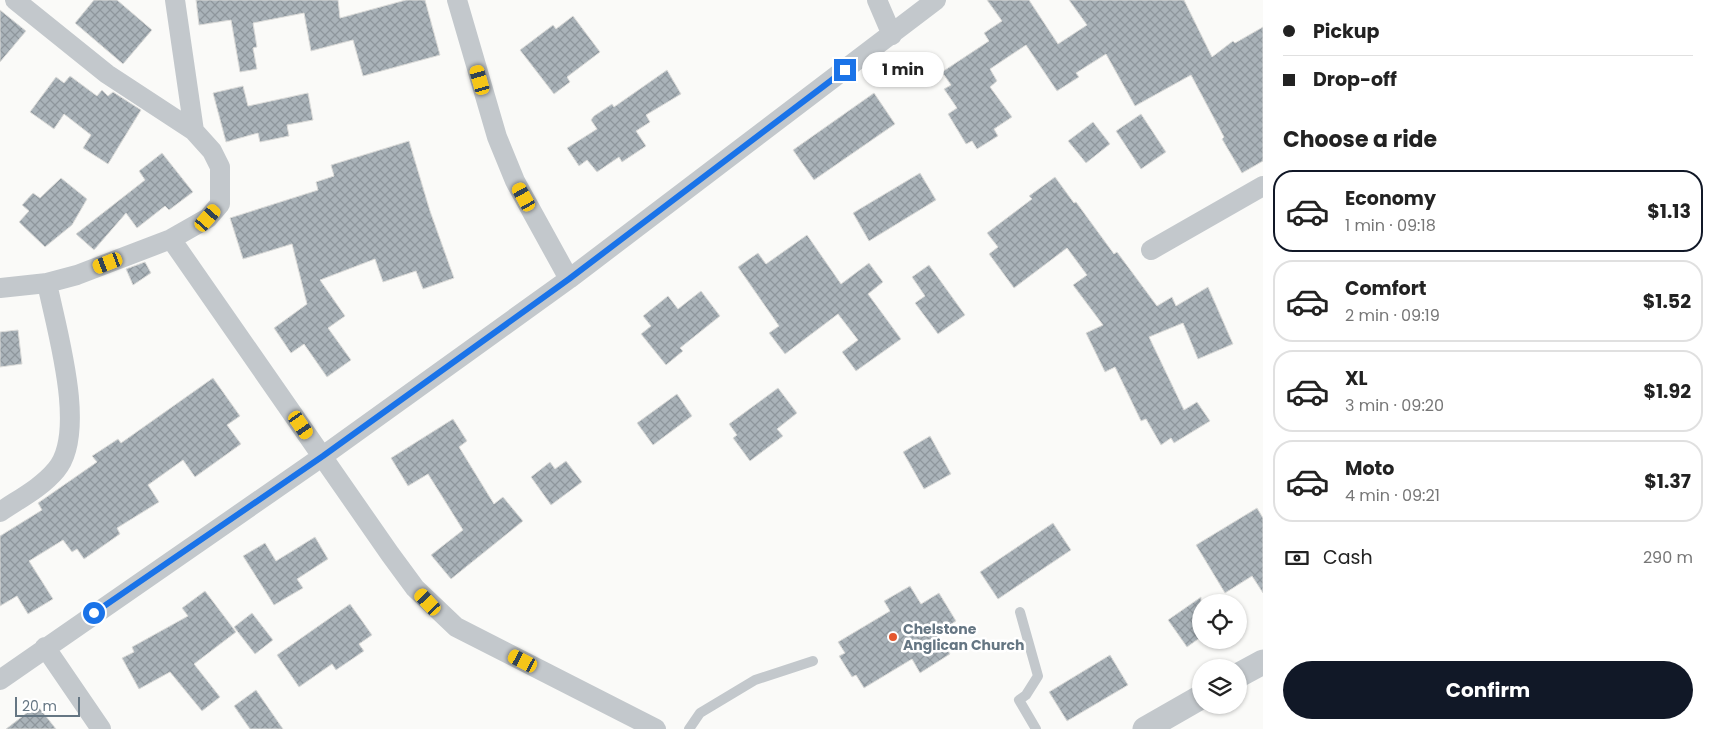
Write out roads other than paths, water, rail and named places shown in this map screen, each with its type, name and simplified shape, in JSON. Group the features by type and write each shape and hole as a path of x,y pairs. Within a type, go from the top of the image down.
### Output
{"street":[{"path":"0,271 8,286 47,283 77,275 171,239 208,218 220,204 220,166 212,151 194,131 107,74 15,0"},
{"path":"175,0 194,131"},
{"path":"457,0 497,137 515,181 569,279"},
{"path":"877,0 892,35"},
{"path":"0,680 45,646 323,456 569,279 936,0"},
{"path":"1151,250 1263,186"},
{"path":"171,239 415,588 456,627 656,729"},
{"path":"0,512 42,483 57,469 69,443 69,390 47,283"},
{"path":"45,646 101,729"},
{"path":"1247,671 1263,662"},
{"path":"1150,728 1192,702"}],"lane":[{"path":"1020,612 1038,676 1026,694 1019,700 1036,729"},
{"path":"689,729 700,713 755,680 813,661"}],"place":[{"name":"Chelstone Anglican Church","path":"893,637"}]}
